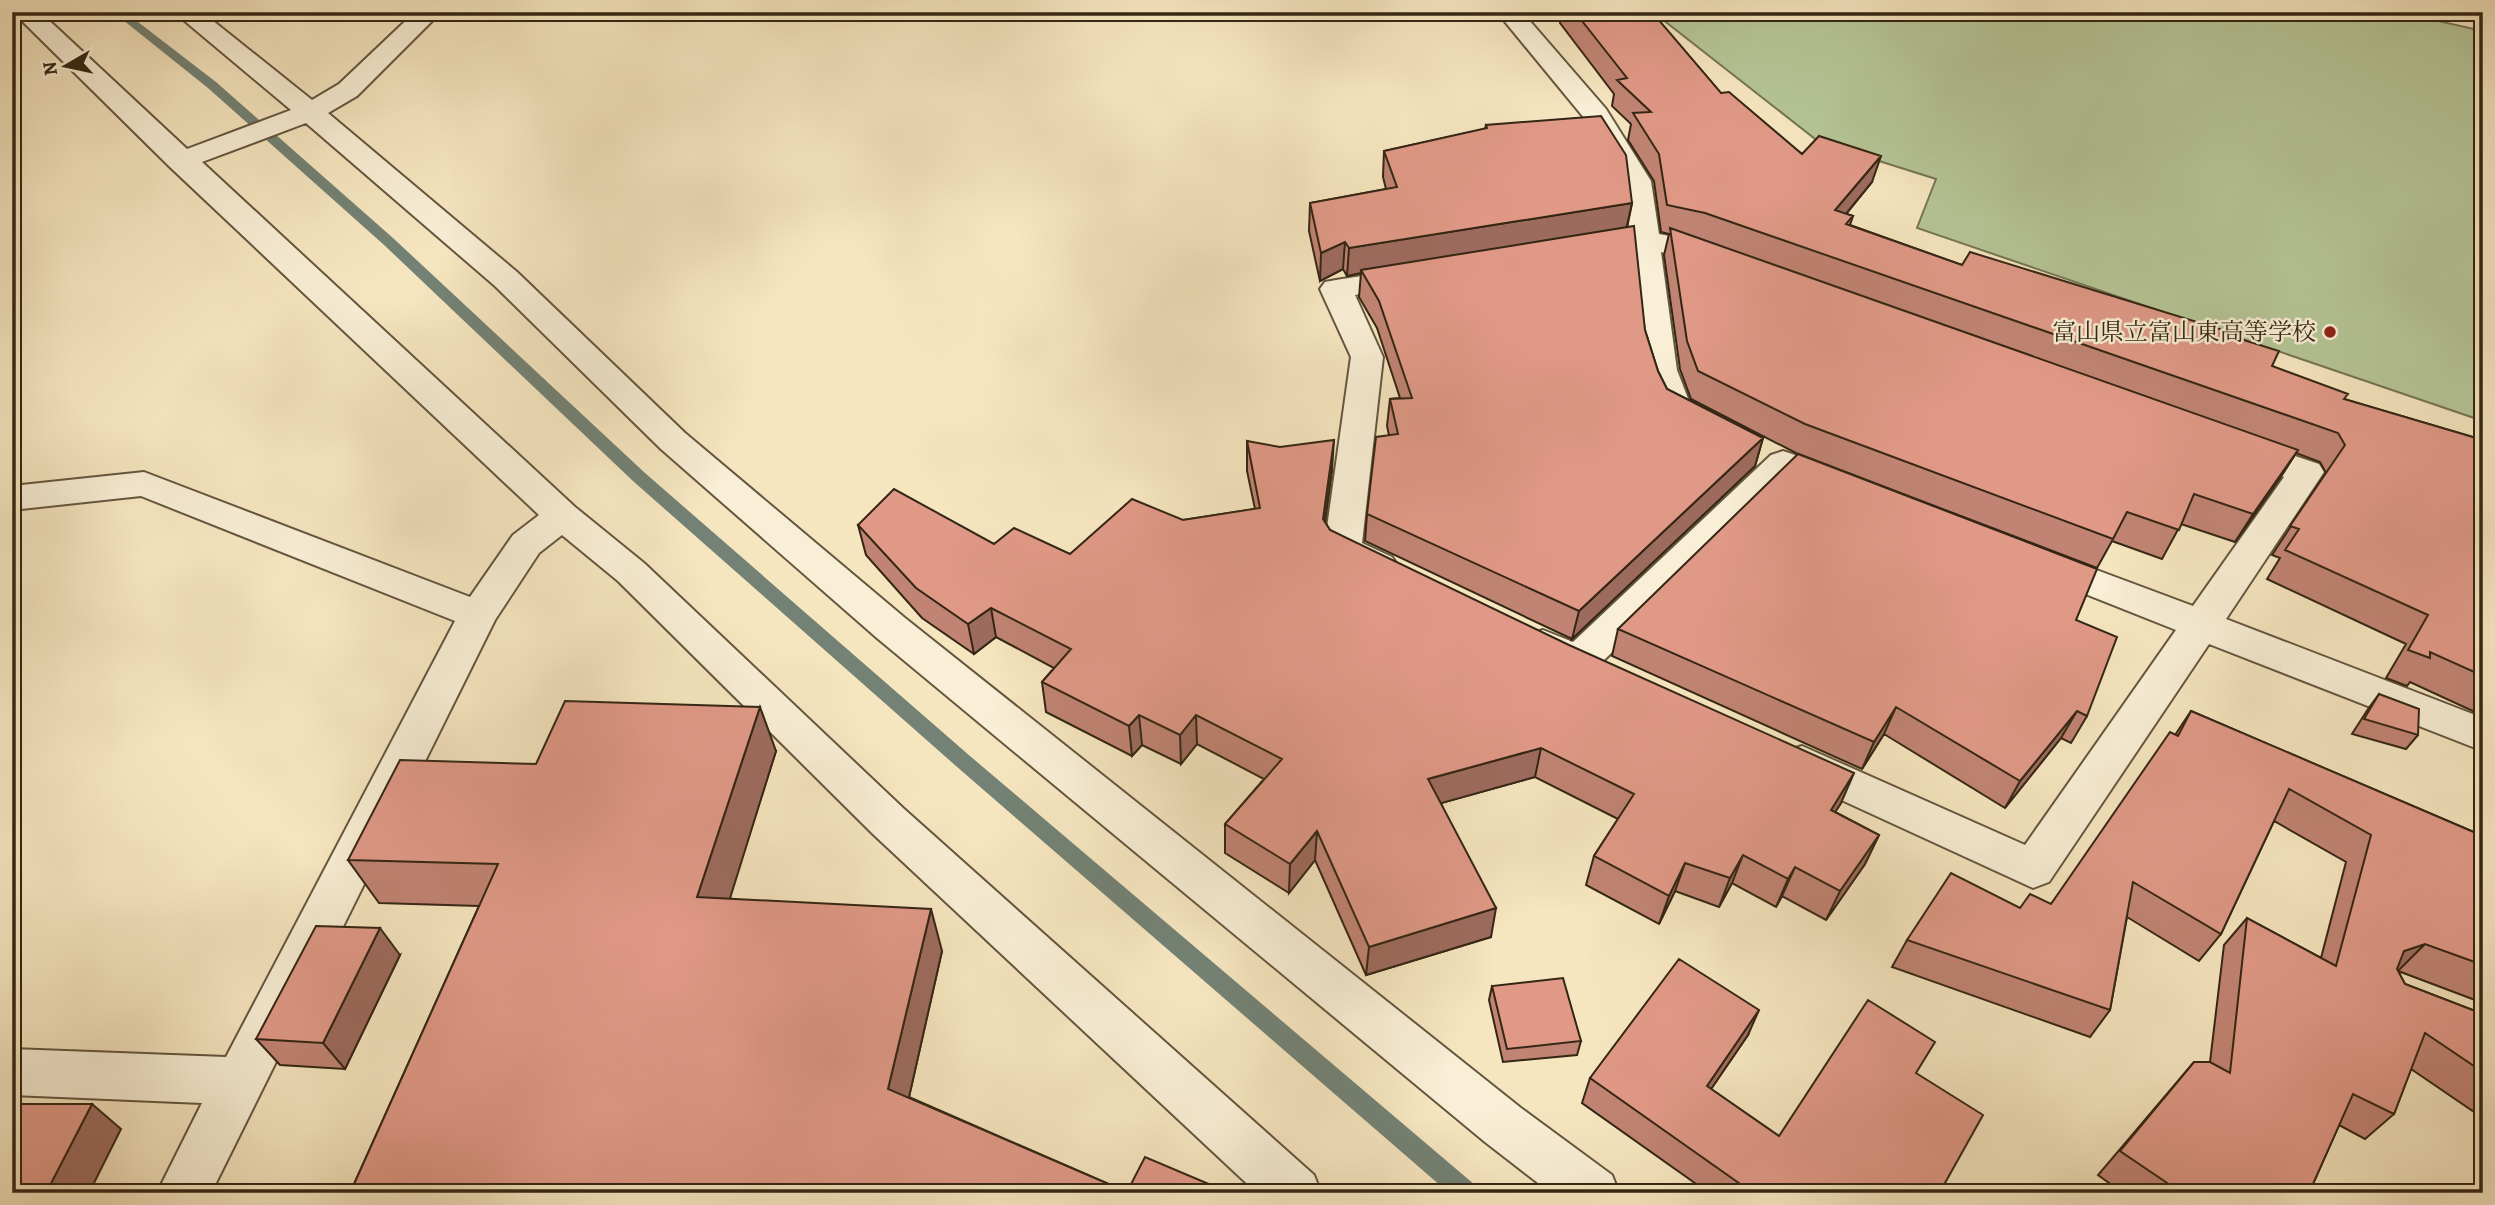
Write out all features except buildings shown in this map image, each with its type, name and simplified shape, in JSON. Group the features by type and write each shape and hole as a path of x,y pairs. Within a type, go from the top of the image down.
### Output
{"street":[{"path":"25,12 180,161 562,516 631,572 888,821 1294,1193"},
{"path":"186,12 310,112 506,279 673,441 891,628 1492,1116 1593,1193"},
{"path":"180,161 310,112 348,90 429,12"},
{"path":"1510,12 1596,115 1637,181 1642,239 1661,370 1675,407 1771,456 1578,661"},
{"path":"1549,254 1642,239 1687,249 1751,272"},
{"path":"1405,579 1343,549 1367,357 1336,289 1442,272"},
{"path":"1768,748 2033,869 2306,472 2203,435"},
{"path":"12,498 144,484 478,615"},
{"path":"183,1193 478,615 526,544 562,516"},
{"path":"2012,551 2483,736"},
{"path":"1516,632 1616,678"},
{"path":"12,1072 240,1081"}],"green space":[{"name":"富山県立富山東高等学校","path":"1653,12 2398,12 2483,31 2483,421 1917,228 1936,179 1819,142"}],"waterway":[{"path":"118,12 212,85 388,241 639,477 963,761 1467,1193"}],"place":[{"name":"富山県立富山東高等学校","path":"2330,332"}]}
